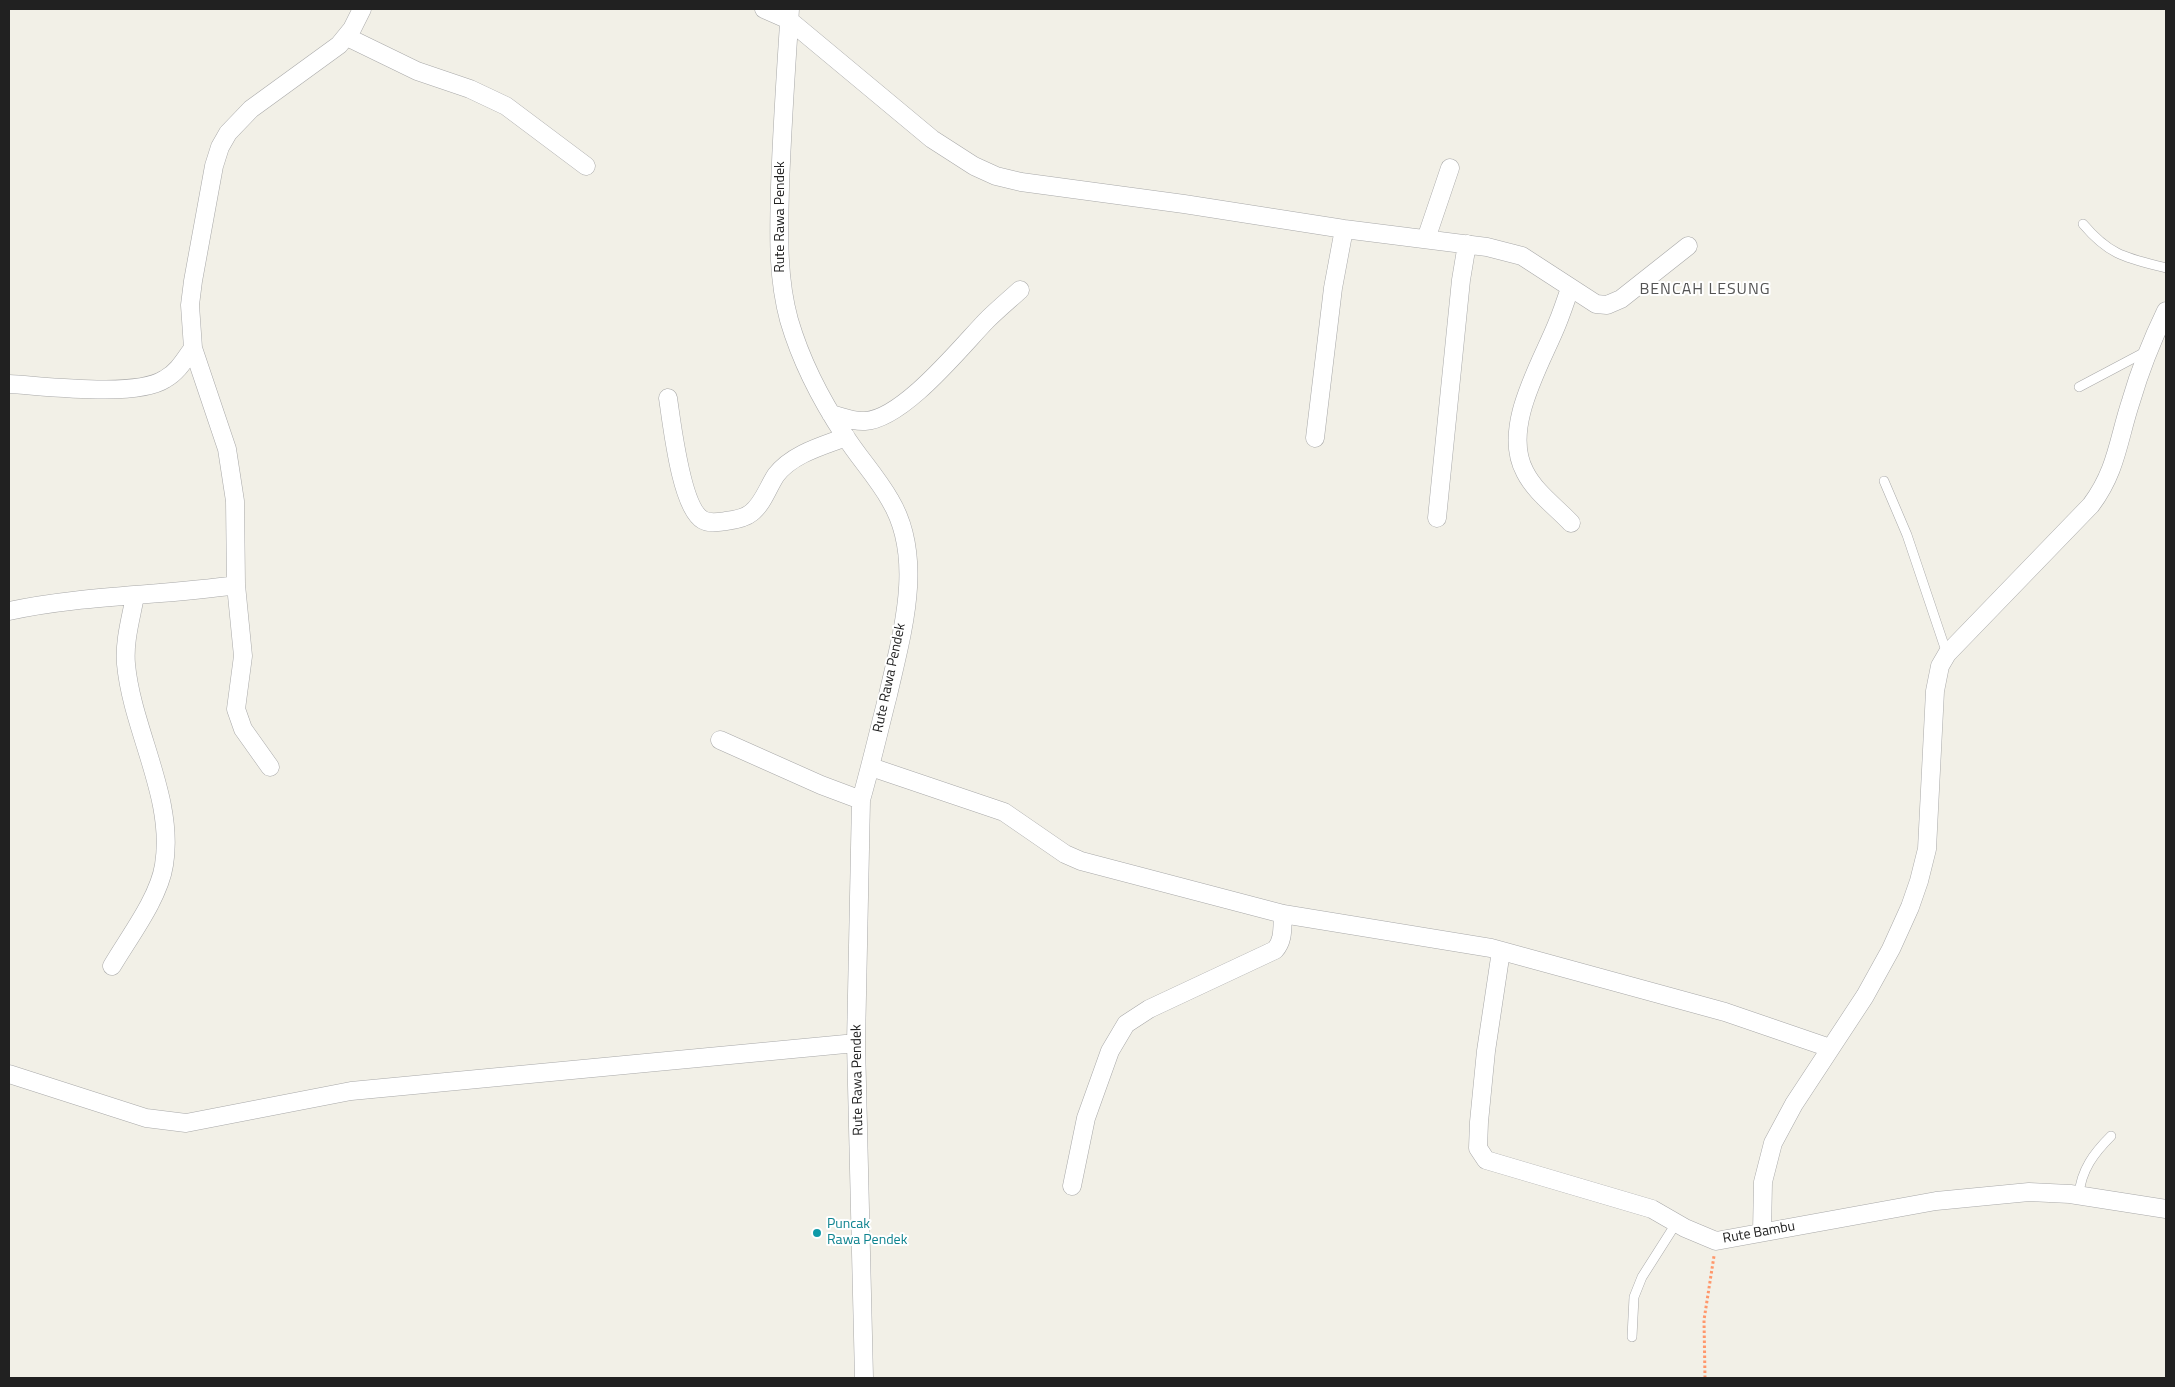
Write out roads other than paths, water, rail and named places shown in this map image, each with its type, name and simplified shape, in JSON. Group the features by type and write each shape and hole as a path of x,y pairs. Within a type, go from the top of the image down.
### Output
{"street":[{"path":"270,767 243,729 236,709 242,656 236,585 237,527 232,472 218,421 193,348 190,304 214,166 220,147 228,133 240,119 330,53 348,37 362,9"},
{"path":"764,9 790,15 932,139 974,166 996,176 1021,182 1184,204 1344,229 1467,244 1522,256 1596,304 1607,305 1613,303 1633,290 1688,246"},
{"name":"Rute Rawa Pendek","path":"790,15 782,137 779,224 782,283 789,320 799,349 818,392 846,437 891,501 906,539 908,559 908,589 898,649 871,767 861,800 856,1043 864,1378"},
{"path":"348,37 417,71 470,89 506,106 586,166"},
{"path":"1426,238 1450,168"},
{"path":"1315,438 1333,288 1344,229"},
{"path":"1437,518 1461,280 1467,244"},
{"path":"1570,288 1557,324 1527,392 1521,413 1518,453 1532,484 1571,523"},
{"path":"831,414 864,422 886,415 930,380 988,319 1020,290"},
{"path":"1762,1232 1763,1182 1773,1143 1794,1104 1864,996 1891,949 1910,907 1919,881 1928,849 1935,691 1940,666 1947,654 2101,491 2112,469 2130,402 2166,311"},
{"path":"9,384 98,388 150,386 171,376 193,348"},
{"path":"668,398 687,498 696,513 709,522 730,520 750,515 758,507 777,474 790,462 813,449 846,437"},
{"path":"9,610 96,598 184,592 236,585"},
{"path":"112,966 157,887 164,866 166,845 166,833 159,798 134,708 126,662 128,636 135,596"},
{"path":"720,740 821,785 861,800"},
{"path":"871,767 1004,812 1065,854 1081,861 1283,914 1462,942 1496,950 1725,1012 1830,1048"},
{"path":"1072,1186 1086,1118 1110,1051 1122,1028 1149,1009 1275,950 1279,946 1282,936 1283,914"},
{"name":"Rute Bambu","path":"1496,950 1478,1131 1480,1153 1486,1160 1652,1210 1705,1238 1716,1241 1936,1201 2029,1192 2078,1195 2166,1209"},
{"path":"9,1074 146,1118 186,1123 351,1090 856,1043"}],"lane":[{"path":"2083,224 2095,239 2124,258 2166,268"},
{"path":"2079,387 2149,350"},
{"path":"1884,481 1907,535 1947,654"},
{"path":"2078,1195 2079,1185 2087,1165 2095,1152 2111,1136"},
{"path":"1632,1337 1634,1298 1642,1277 1677,1222"}],"place":[{"name":"Puncak Rawa Pendek","path":"817,1233"}],"district":[{"name":"BENCAH LESUNG","path":"1705,290"}]}
